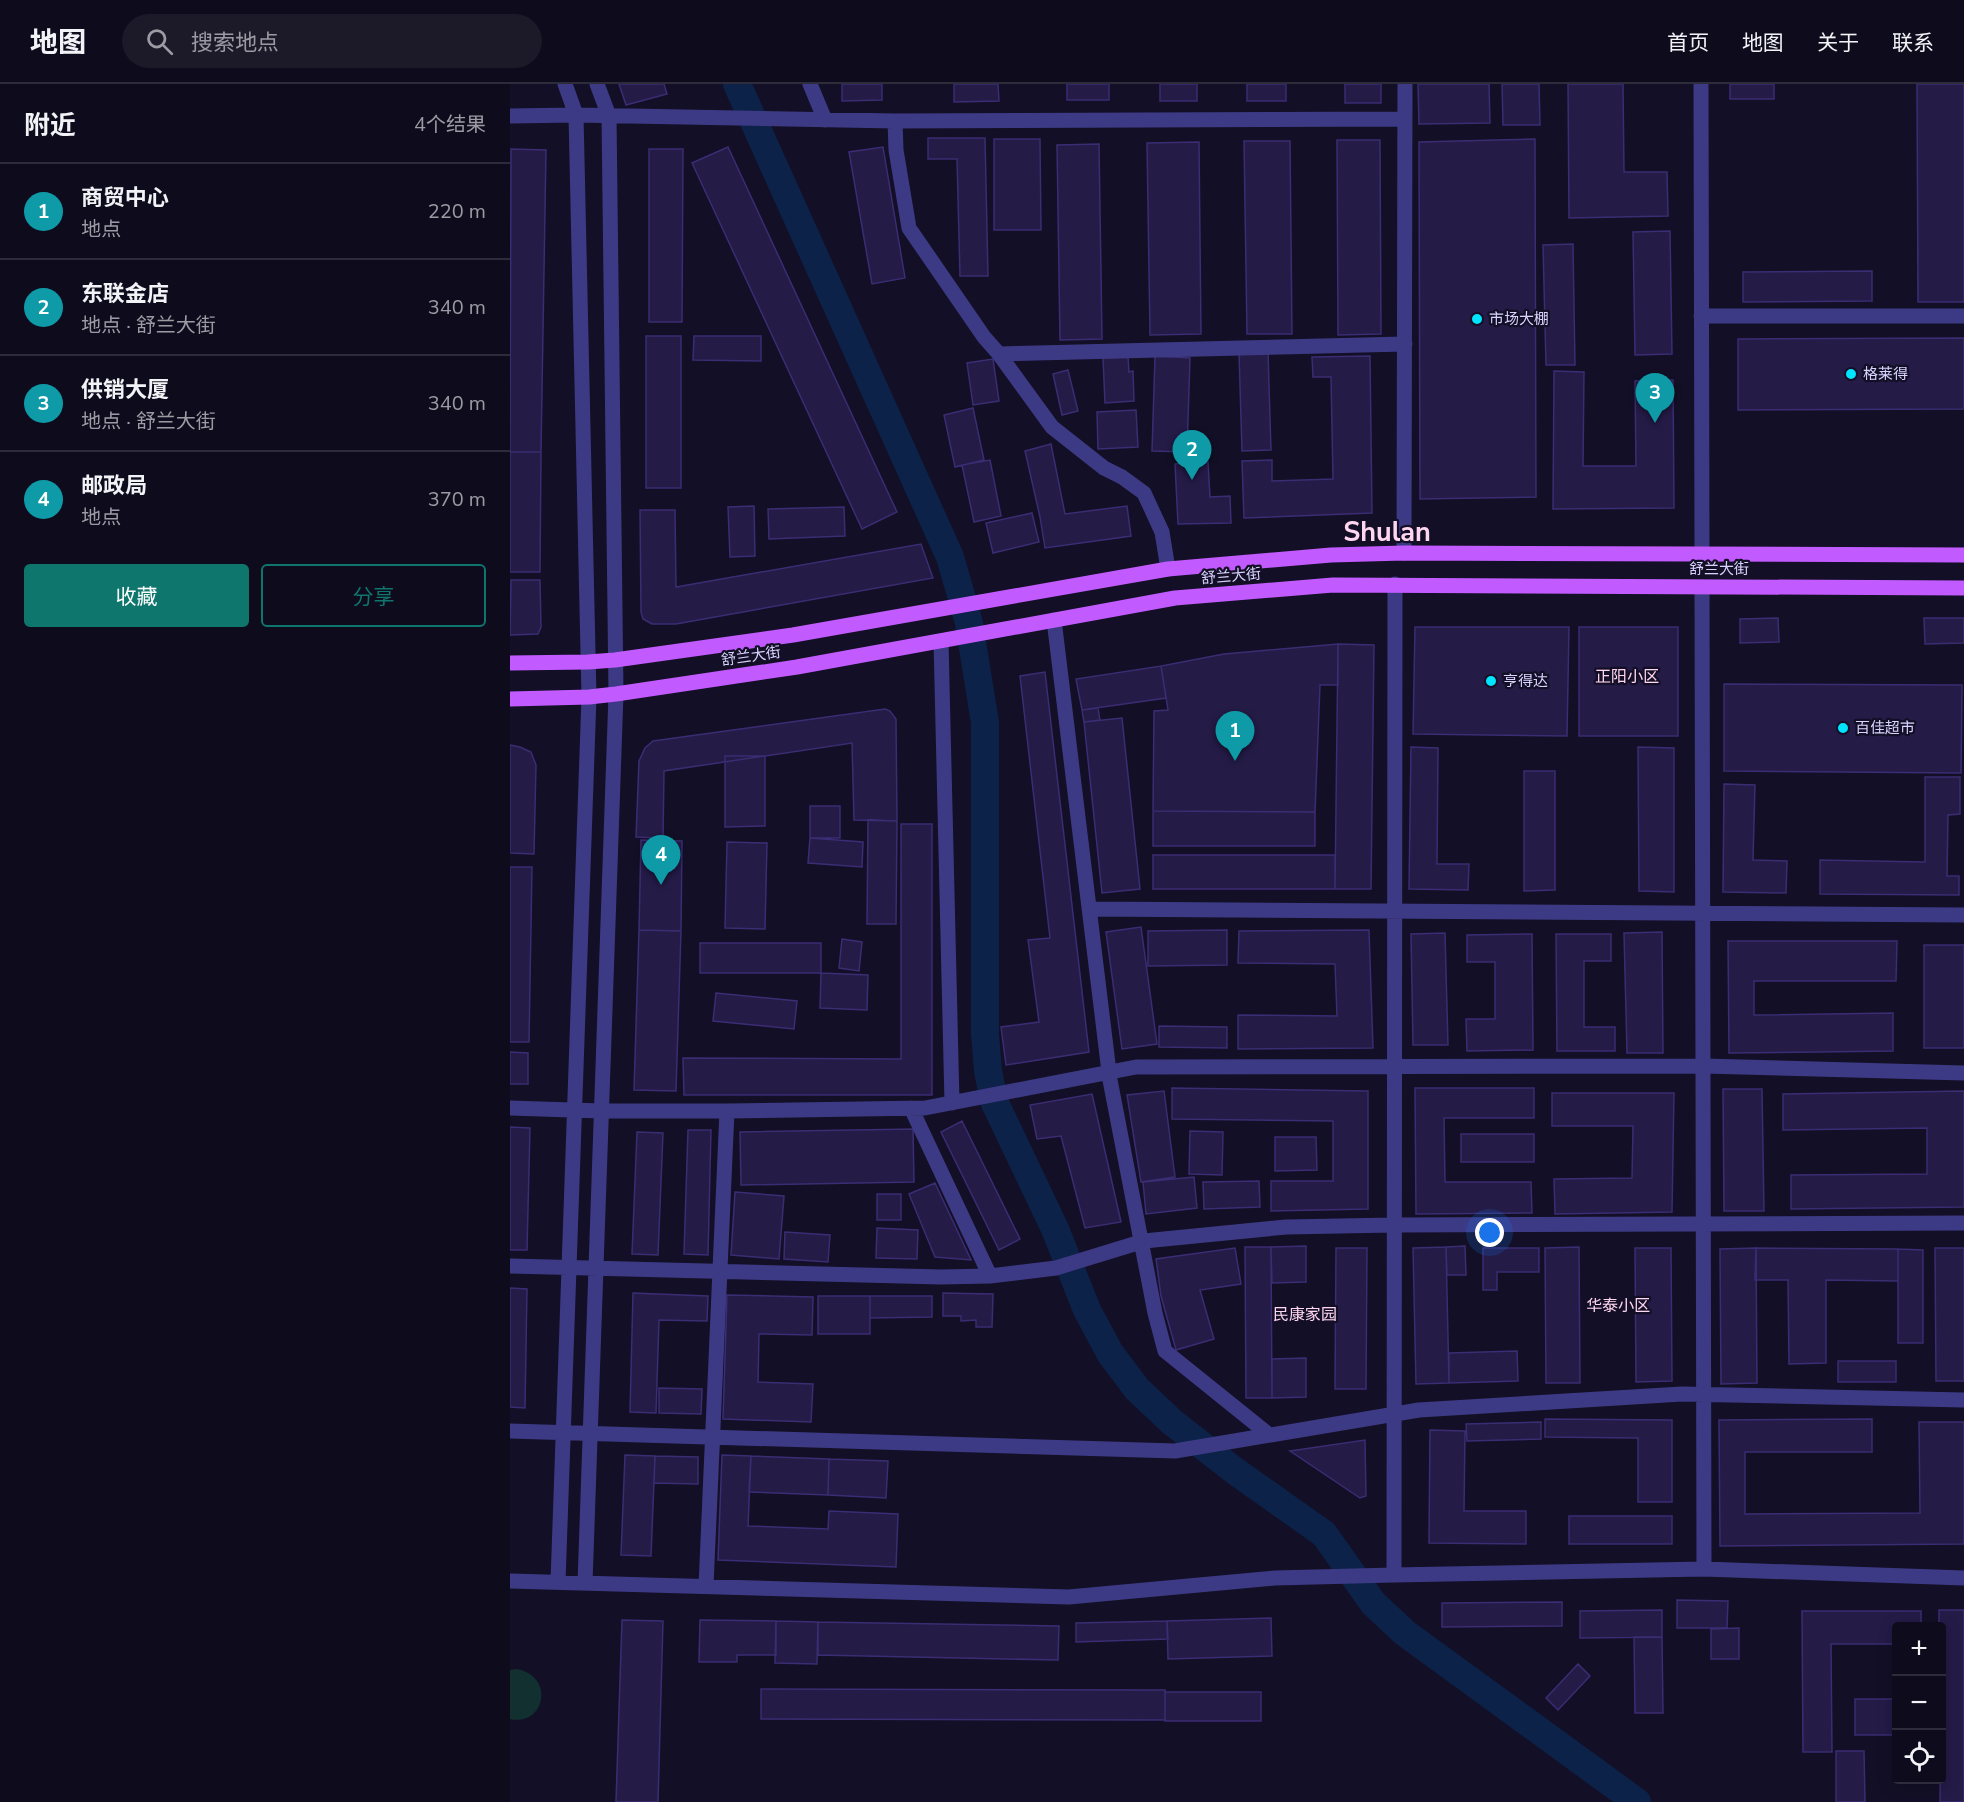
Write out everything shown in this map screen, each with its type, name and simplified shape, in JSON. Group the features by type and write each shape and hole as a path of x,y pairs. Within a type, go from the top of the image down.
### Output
{"main road":[{"name":"舒兰大街","path":"510,663 615,660 793,635 1168,569 1331,555 1404,553 1964,555"},
{"name":"舒兰大街","path":"510,699 616,694 797,667 1175,598 1334,585 1964,588"}],"street":[{"path":"558,1582 589,697 576,115 565,84"},
{"path":"585,1582 616,694 609,116 597,84"},
{"path":"810,84 819,120"},
{"path":"1404,553 1405,84"},
{"path":"1701,84 1702,554"},
{"path":"510,116 576,115 895,121 1405,118"},
{"path":"895,121 896,150 909,228 984,338 999,354 1052,427 1104,468 1122,477 1144,493 1162,532 1168,569"},
{"path":"1701,316 1964,316"},
{"path":"999,354 1405,344"},
{"path":"1394,1575 1395,584"},
{"path":"1702,587 1704,1569"},
{"path":"1054,620 1109,1072 1155,1313 1165,1351 1265,1435"},
{"path":"942,641 955,1102"},
{"path":"1089,909 1964,915"},
{"path":"510,1108 602,1111 911,1108 955,1102 1136,1067 1703,1066 1964,1072"},
{"path":"911,1108 990,1275"},
{"path":"706,1586 727,1111"},
{"path":"510,1266 941,1277 990,1275 1056,1268 1142,1241 1286,1227 1964,1223"},
{"path":"510,1431 1175,1451 1394,1414 1442,1409 1704,1394 1964,1400"},
{"path":"510,1581 1069,1597 1275,1578 1394,1575 1704,1569 1964,1578"}],"green space":[{"path":"517,1669 529,1674 537,1681 541,1690 541,1700 531,1716 510,1719 510,1670"}],"building":[{"path":"619,84 664,84 667,94 626,105"},
{"path":"842,84 882,84 882,100 842,101"},
{"path":"954,84 998,84 999,101 954,102"},
{"path":"1067,84 1109,84 1109,100 1067,100"},
{"path":"1160,84 1197,84 1197,101 1160,101"},
{"path":"1247,84 1286,84 1286,101 1247,101"},
{"path":"1345,84 1381,84 1381,103 1345,103"},
{"path":"1418,84 1489,84 1490,123 1419,124"},
{"path":"1502,84 1539,84 1540,125 1503,125"},
{"path":"1568,84 1623,84 1624,172 1667,172 1668,216 1569,218"},
{"path":"1730,84 1774,84 1774,99 1730,99"},
{"path":"1917,84 1964,84 1964,302 1918,302"},
{"path":"928,138 985,138 988,276 960,276 957,159 928,159"},
{"path":"994,139 1040,139 1041,230 994,230"},
{"name":"市场大棚","path":"1535,139 1536,497 1420,499 1419,142"},
{"path":"1337,140 1380,140 1381,334 1338,335"},
{"path":"1244,141 1290,141 1292,334 1247,334"},
{"path":"1199,142 1201,334 1150,335 1147,143"},
{"path":"1099,144 1102,339 1060,340 1057,145"},
{"path":"728,147 897,512 862,529 692,163"},
{"path":"883,147 905,278 872,284 849,152"},
{"path":"511,149 546,150 541,452 510,452"},
{"path":"649,149 683,149 682,322 649,322"},
{"path":"1670,231 1672,354 1635,355 1633,232"},
{"path":"1573,244 1575,365 1546,365 1543,245"},
{"path":"1872,271 1872,301 1743,302 1743,272"},
{"path":"646,336 681,336 681,488 646,488"},
{"path":"694,336 761,336 761,361 693,360"},
{"name":"格莱得","path":"1964,338 1964,409 1738,410 1738,339"},
{"path":"1268,352 1271,450 1242,451 1239,353"},
{"path":"1155,356 1190,358 1187,452 1152,451"},
{"path":"1370,356 1372,513 1244,518 1242,461 1272,460 1272,481 1333,479 1331,377 1313,377 1312,357"},
{"path":"1128,357 1129,372 1133,371 1134,401 1105,403 1103,358"},
{"path":"993,359 999,401 973,405 967,363"},
{"path":"1068,370 1078,411 1062,415 1053,374"},
{"path":"1554,371 1584,372 1583,466 1636,466 1635,381 1673,380 1674,508 1553,509"},
{"path":"973,408 984,460 955,467 944,415"},
{"path":"1136,410 1138,447 1098,449 1097,412"},
{"path":"1051,444 1065,514 1127,506 1131,536 1045,548 1025,451"},
{"path":"510,452 541,452 540,572 510,572"},
{"path":"990,460 1001,516 974,522 962,465"},
{"path":"1208,462 1210,497 1230,496 1231,523 1178,524 1175,464"},
{"path":"754,506 755,556 730,557 728,507"},
{"path":"844,507 845,536 769,539 768,509"},
{"path":"640,510 675,510 676,587 921,544 933,578 676,624 652,624 643,619 641,612"},
{"path":"1032,513 1039,542 993,553 986,523"},
{"path":"511,580 540,580 541,627 538,634 510,635"},
{"path":"1778,618 1779,642 1740,643 1740,619"},
{"path":"1924,618 1964,618 1964,643 1925,644"},
{"name":"亨得达","path":"1415,627 1569,627 1567,736 1413,734"},
{"path":"1579,627 1678,627 1678,736 1579,736"},
{"path":"1338,644 1338,685 1320,685 1315,812 1153,811 1154,711 1168,710 1161,666 1224,654"},
{"path":"1338,644 1374,645 1371,889 1335,889"},
{"path":"1161,666 1166,698 1082,710 1076,679"},
{"path":"1045,672 1089,1052 1006,1065 1001,1027 1039,1022 1028,940 1050,938 1020,676"},
{"name":"百佳超市","path":"1724,684 1962,685 1961,773 1724,771"},
{"path":"1098,708 1100,720 1084,722 1082,710"},
{"path":"885,709 890,711 896,719 897,821 854,820 852,743 664,771 663,838 636,837 639,761 645,748 653,741"},
{"path":"1122,718 1140,889 1102,893 1084,722"},
{"path":"510,745 531,752 536,765 534,854 510,853"},
{"path":"1411,747 1438,748 1437,864 1469,864 1468,890 1409,889"},
{"path":"1638,747 1674,748 1674,892 1639,891"},
{"path":"725,756 765,756 765,826 725,827"},
{"path":"1524,771 1555,771 1555,890 1524,891"},
{"path":"1925,777 1960,777 1960,814 1948,815 1947,876 1959,876 1959,895 1820,894 1820,860 1925,862"},
{"path":"1724,784 1755,785 1753,860 1787,861 1786,893 1723,892"},
{"path":"810,806 840,806 840,838 810,838"},
{"path":"1153,811 1315,812 1315,846 1153,846"},
{"path":"868,820 897,821 896,924 867,924"},
{"path":"901,824 932,824 932,1095 684,1095 683,1058 901,1059"},
{"path":"810,838 863,842 862,867 808,863"},
{"path":"641,840 682,841 681,931 639,930"},
{"path":"727,842 767,843 765,929 725,928"},
{"path":"1153,855 1335,855 1335,889 1153,889"},
{"path":"510,867 532,867 529,1042 510,1042"},
{"path":"1141,927 1157,1044 1122,1049 1106,932"},
{"path":"639,930 681,931 676,1091 634,1090"},
{"path":"1227,930 1227,965 1148,966 1148,931"},
{"path":"1369,930 1373,1048 1238,1049 1238,1015 1337,1016 1335,964 1238,963 1239,931"},
{"path":"1662,932 1663,1053 1627,1053 1624,933"},
{"path":"1445,933 1448,1045 1413,1045 1411,934"},
{"path":"1532,934 1533,1050 1467,1051 1466,1019 1495,1019 1495,962 1467,962 1467,935"},
{"path":"1556,934 1611,934 1611,961 1584,961 1584,1027 1615,1027 1615,1051 1557,1051"},
{"path":"842,939 862,942 859,971 839,968"},
{"path":"1728,941 1897,941 1896,981 1754,981 1754,1015 1893,1013 1893,1051 1729,1053"},
{"path":"700,943 821,943 821,973 700,973"},
{"path":"1924,945 1964,945 1964,1048 1924,1048"},
{"path":"821,973 868,975 867,1010 820,1008"},
{"path":"716,993 797,1001 794,1029 713,1021"},
{"path":"1159,1026 1227,1027 1227,1048 1159,1047"},
{"path":"510,1052 528,1053 528,1084 510,1084"},
{"path":"1172,1088 1368,1091 1368,1209 1271,1211 1271,1181 1333,1181 1333,1121 1172,1119"},
{"path":"1415,1088 1534,1088 1534,1118 1444,1118 1445,1182 1531,1182 1532,1213 1416,1214"},
{"path":"1723,1089 1762,1089 1764,1211 1724,1211"},
{"path":"1164,1091 1175,1177 1141,1182 1127,1095"},
{"path":"1964,1091 1964,1207 1791,1209 1791,1175 1927,1174 1927,1128 1783,1130 1783,1094"},
{"path":"1552,1093 1674,1093 1672,1212 1555,1214 1554,1179 1632,1178 1633,1126 1552,1126"},
{"path":"1092,1094 1121,1222 1085,1228 1061,1136 1037,1139 1030,1105"},
{"path":"962,1121 1020,1239 999,1250 941,1132"},
{"path":"510,1127 530,1128 527,1250 510,1250"},
{"path":"913,1129 914,1182 741,1185 740,1132"},
{"path":"688,1130 711,1130 708,1255 684,1254"},
{"path":"1190,1131 1223,1132 1222,1175 1189,1174"},
{"path":"637,1132 663,1133 658,1255 632,1254"},
{"path":"1461,1134 1534,1134 1534,1162 1461,1162"},
{"path":"1275,1137 1316,1137 1317,1170 1275,1171"},
{"path":"1194,1177 1197,1208 1146,1214 1143,1182"},
{"path":"1259,1181 1260,1207 1204,1209 1203,1182"},
{"path":"935,1183 971,1260 935,1257 909,1194"},
{"path":"735,1192 784,1196 779,1259 731,1255"},
{"path":"877,1194 901,1194 901,1220 877,1220"},
{"path":"877,1228 918,1230 917,1259 876,1258"},
{"path":"785,1232 830,1235 828,1262 784,1259"},
{"path":"1306,1246 1306,1282 1272,1283 1271,1247"},
{"path":"1465,1246 1466,1275 1447,1275 1446,1247"},
{"path":"1245,1247 1271,1247 1272,1398 1246,1398"},
{"path":"1446,1247 1449,1383 1416,1384 1413,1248"},
{"path":"1579,1247 1580,1383 1546,1383 1545,1248"},
{"path":"1235,1248 1241,1284 1200,1290 1214,1339 1176,1350 1161,1296 1156,1259"},
{"path":"1336,1248 1367,1248 1366,1389 1335,1389"},
{"path":"1483,1248 1539,1248 1539,1272 1497,1272 1497,1290 1483,1290"},
{"path":"1635,1248 1671,1248 1672,1381 1636,1382"},
{"path":"1756,1248 1757,1383 1721,1384 1720,1249"},
{"path":"1756,1248 1898,1249 1898,1281 1826,1280 1826,1363 1789,1364 1788,1280 1755,1280"},
{"path":"1935,1248 1964,1248 1964,1381 1936,1381"},
{"path":"1898,1249 1923,1250 1923,1343 1898,1343"},
{"path":"510,1288 527,1289 525,1408 510,1407"},
{"path":"633,1293 708,1296 707,1321 659,1320 656,1413 630,1412"},
{"path":"943,1293 993,1294 992,1327 976,1327 976,1320 961,1321 961,1316 943,1316"},
{"path":"727,1295 813,1297 812,1335 759,1334 758,1382 813,1384 811,1422 723,1419"},
{"path":"818,1296 870,1296 870,1334 818,1334"},
{"path":"870,1296 932,1296 932,1317 870,1318"},
{"path":"1517,1351 1518,1381 1449,1383 1449,1353"},
{"path":"1306,1358 1306,1397 1272,1398 1272,1359"},
{"path":"1838,1361 1896,1361 1896,1382 1838,1382"},
{"path":"659,1388 702,1389 701,1414 659,1413"},
{"path":"1545,1419 1672,1420 1672,1502 1638,1502 1638,1438 1545,1437"},
{"path":"1872,1419 1872,1452 1745,1452 1745,1514 1920,1513 1919,1422 1964,1422 1964,1544 1720,1546 1719,1420"},
{"path":"1541,1422 1541,1439 1467,1441 1466,1424"},
{"path":"1430,1430 1465,1431 1464,1511 1526,1511 1526,1544 1429,1543"},
{"path":"1365,1440 1366,1496 1360,1498 1290,1451"},
{"path":"625,1455 655,1456 651,1556 621,1555"},
{"path":"722,1455 751,1456 748,1526 828,1529 829,1511 898,1514 896,1567 718,1560"},
{"path":"655,1456 698,1457 698,1484 654,1483"},
{"path":"751,1456 829,1459 828,1495 749,1492"},
{"path":"829,1459 888,1461 886,1498 828,1495"},
{"path":"1569,1516 1672,1516 1672,1544 1569,1544"},
{"path":"1677,1600 1728,1601 1727,1628 1677,1628"},
{"path":"1562,1602 1562,1626 1442,1627 1442,1603"},
{"path":"1662,1610 1662,1637 1580,1638 1580,1611"},
{"path":"1939,1610 1964,1610 1964,1802 1940,1802 1940,1784 1946,1784 1946,1622 1939,1622"},
{"path":"1802,1611 1921,1611 1921,1622 1892,1622 1892,1644 1831,1644 1832,1752 1803,1752"},
{"path":"1271,1618 1272,1656 1168,1659 1167,1621"},
{"path":"622,1620 663,1621 658,1802 616,1802"},
{"path":"700,1620 776,1621 776,1655 737,1655 737,1662 699,1662"},
{"path":"776,1621 818,1622 817,1664 775,1663"},
{"path":"1167,1621 1168,1639 1076,1642 1076,1623"},
{"path":"818,1622 1059,1626 1058,1660 818,1655"},
{"path":"1739,1628 1739,1659 1711,1659 1711,1629"},
{"path":"1634,1637 1662,1637 1663,1713 1635,1713"},
{"path":"1578,1664 1590,1676 1558,1710 1546,1698"},
{"path":"761,1689 1165,1690 1165,1720 761,1719"},
{"path":"1165,1692 1261,1692 1261,1721 1165,1721"},
{"path":"1855,1699 1892,1699 1892,1735 1855,1735"},
{"path":"1836,1751 1864,1751 1865,1802 1836,1802"}],"waterway":[{"path":"737,84 950,557 969,623 985,723 985,1034 988,1071 994,1101 1055,1229 1087,1310 1110,1353 1137,1389 1172,1422 1235,1471 1324,1534 1373,1603 1405,1633 1637,1802"}],"place":[{"name":"市场大棚","path":"1477,319"},
{"name":"格莱得","path":"1851,374"},
{"name":"供销大厦","path":"1655,423"},
{"name":"东联金店","path":"1192,480"},
{"name":"亨得达","path":"1491,681"},
{"name":"百佳超市","path":"1843,728"},
{"name":"商贸中心","path":"1235,761"},
{"name":"邮政局","path":"661,885"}],"district":[{"name":"Shulan","path":"1387,532"},
{"name":"正阳小区","path":"1627,677"},
{"name":"华泰小区","path":"1618,1306"},
{"name":"民康家园","path":"1305,1315"}]}
